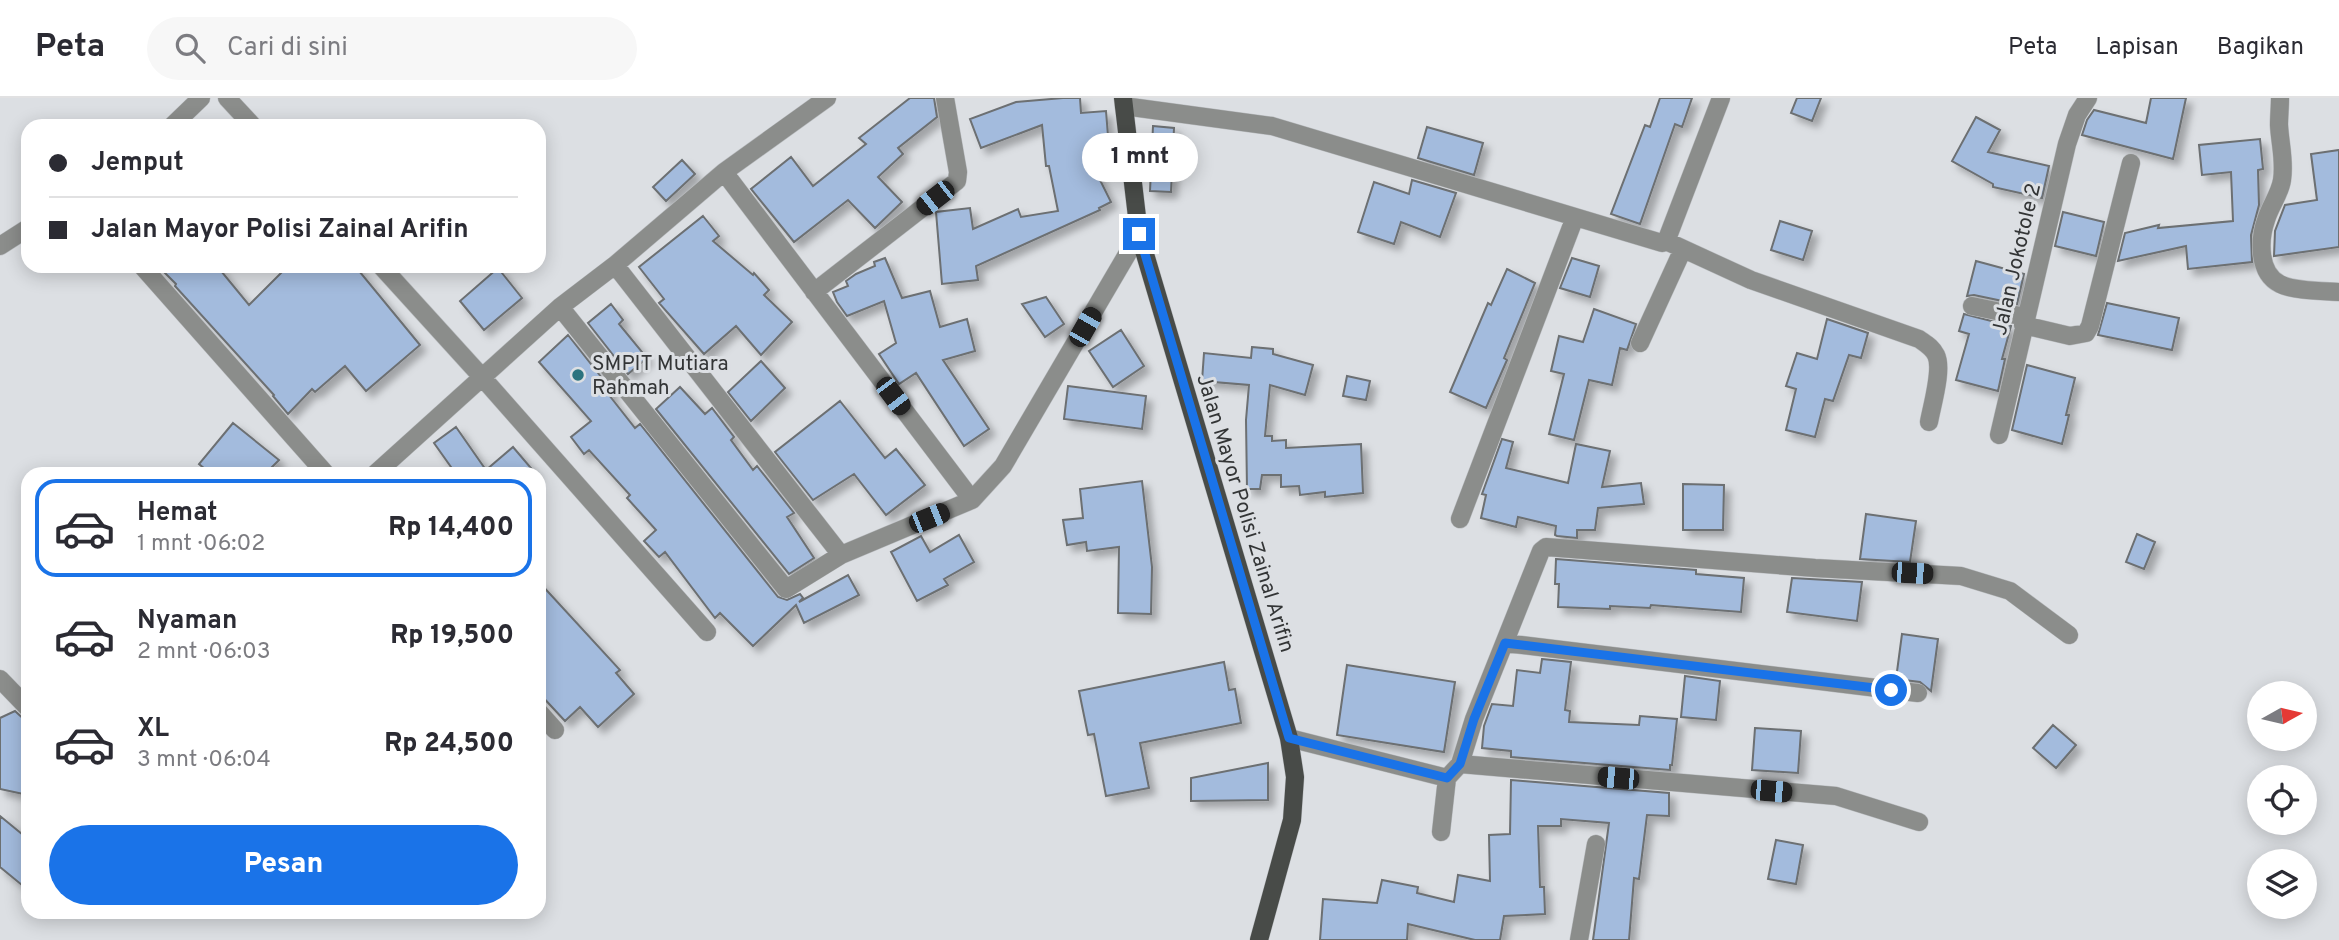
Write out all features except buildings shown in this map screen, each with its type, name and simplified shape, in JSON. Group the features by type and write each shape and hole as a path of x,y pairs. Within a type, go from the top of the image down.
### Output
{"main road":[{"name":"Jalan Mayor Polisi Zainal Arifin","path":"1123,102 1139,234 1289,738 1295,777 1292,820 1259,940"}],"street":[{"path":"179,119 201,98"},
{"path":"227,98 246,119"},
{"path":"383,467 560,307 615,265 724,172 827,98"},
{"path":"814,292 957,181 958,172 945,98"},
{"path":"1666,241 1721,98"},
{"name":"Jalan Jokotole 2","path":"1999,435 2067,144 2077,115 2088,98"},
{"path":"2280,98 2282,178 2280,190 2266,220 2261,245 2263,261 2267,271 2281,285 2339,292"},
{"path":"1123,102 1272,126 1661,242 1666,241 1751,280 1919,339 1931,347 1939,366 1929,422"},
{"path":"1972,306 2070,336 2086,332 2090,326 2131,163"},
{"path":"724,172 972,500"},
{"path":"1460,519 1576,217"},
{"path":"0,246 21,232"},
{"path":"560,307 785,588 788,588 841,555 972,500 1003,466 1139,234"},
{"path":"1640,343 1683,249"},
{"path":"615,265 841,555"},
{"path":"148,273 320,467"},
{"path":"387,273 707,632"},
{"path":"1441,832 1447,778 1460,764 1474,719 1541,551 1548,546 1815,568 1961,576 2010,591 2069,635"},
{"path":"1505,643 1918,693"},
{"path":"0,679 21,701"},
{"path":"546,720 555,730"},
{"path":"1289,738 1447,778"},
{"path":"1460,764 1836,796 1919,822"},
{"path":"1579,940 1596,844"}],"place":[{"name":"SMPIT Mutiara Rahmah","path":"578,375"}],"route":[{"path":"1139,234 1289,738 1447,778 1460,764 1474,719 1505,643 1891,690"}]}
